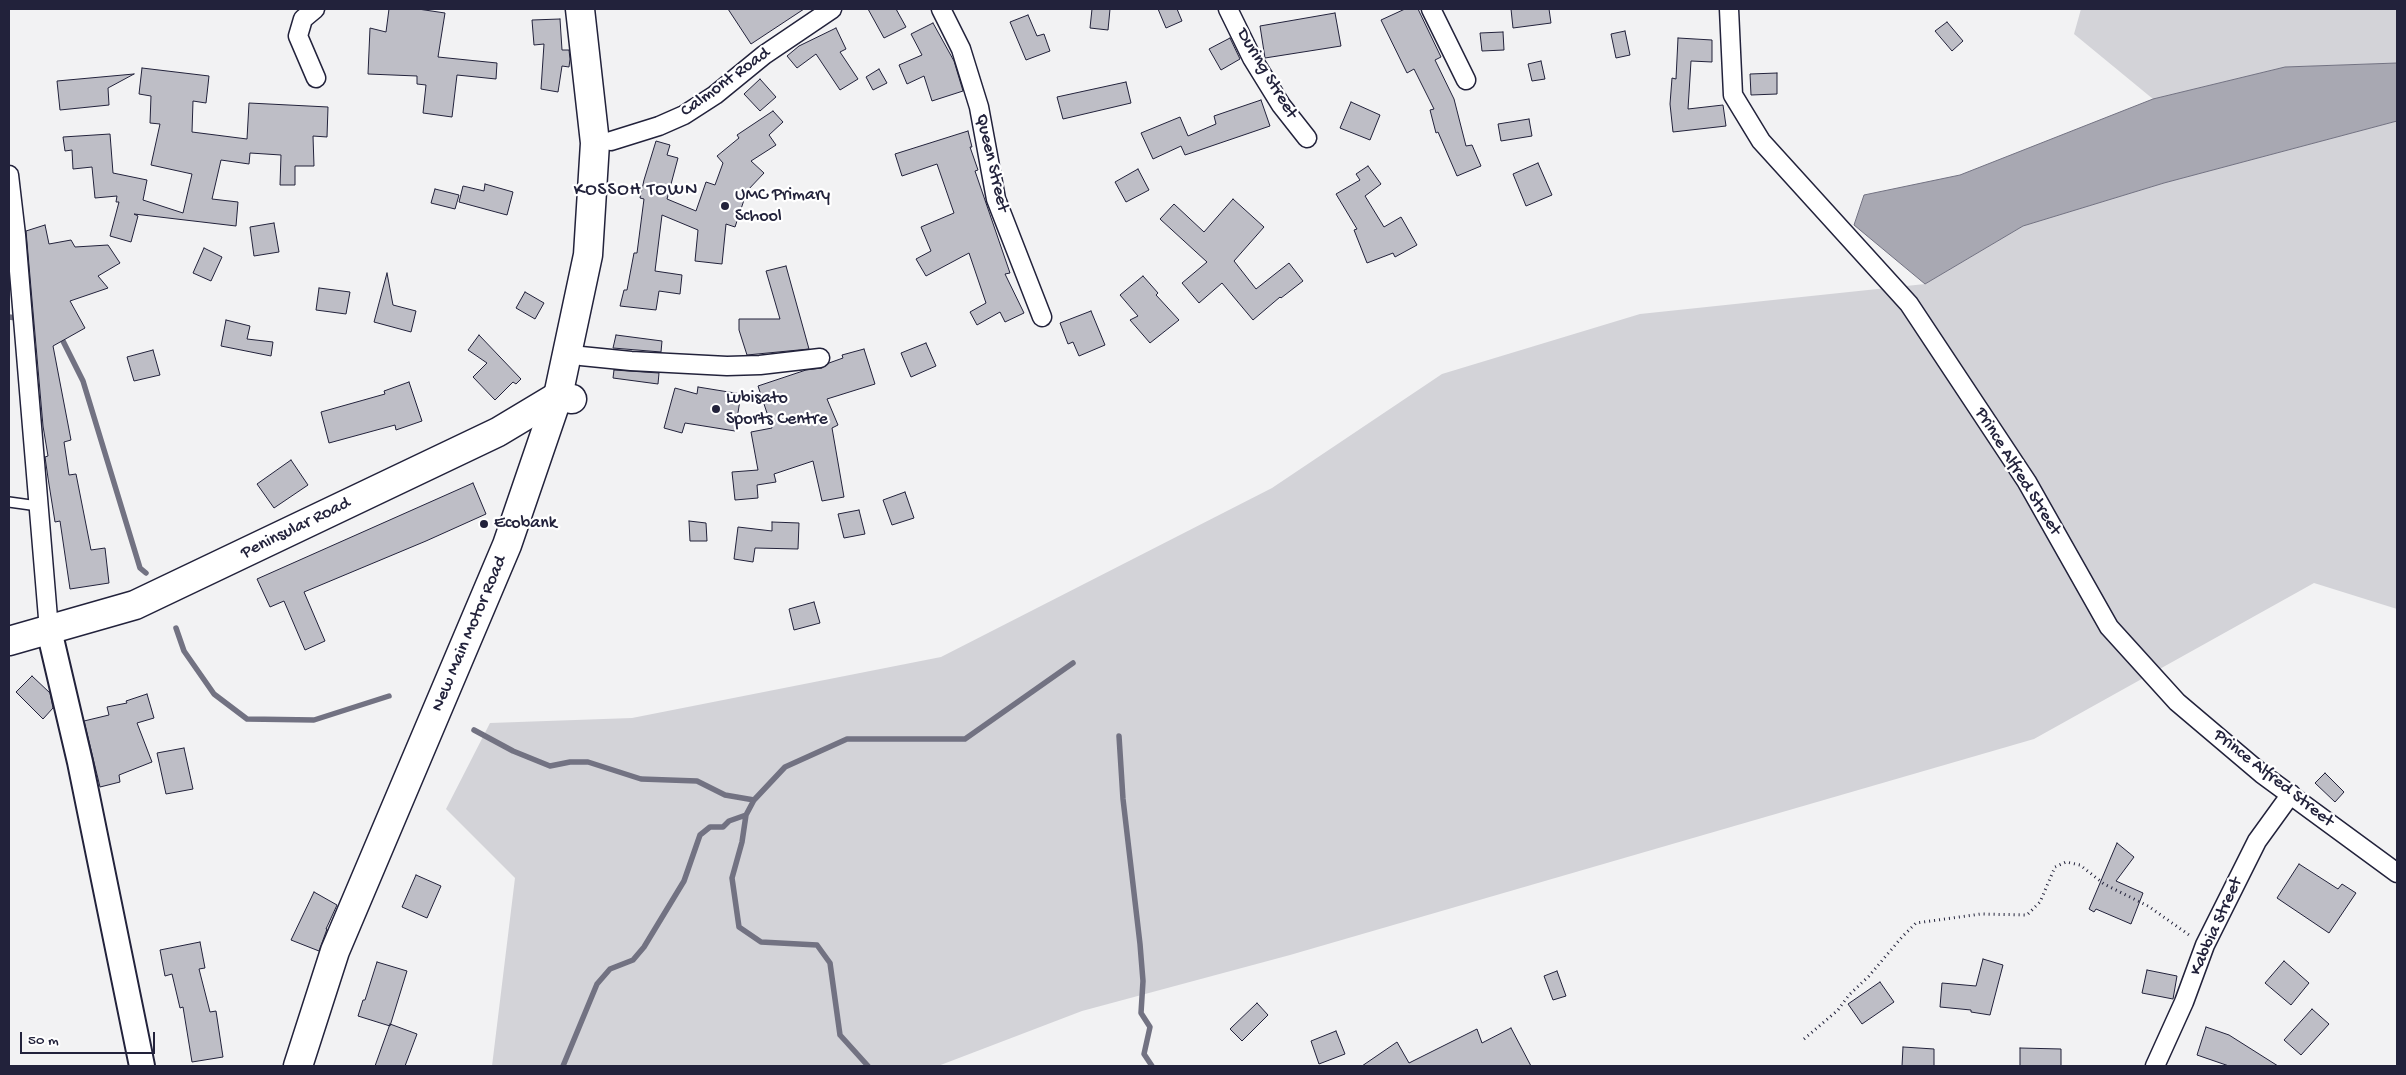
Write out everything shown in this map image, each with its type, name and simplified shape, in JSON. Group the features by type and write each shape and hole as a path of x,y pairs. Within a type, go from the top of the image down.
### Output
{"main road":[{"name":"New Main Motor Road","path":"315,1066 354,947 417,794 522,551 565,397 588,255 594,142 580,9"},
{"name":"New Main Motor Road","path":"298,1066 335,951 507,545 581,356 602,258 611,141 596,9"},
{"name":"Peninsular Road","path":"9,642 135,605 498,432 565,397"}],"street":[{"path":"315,9 303,19 298,36 316,78"},
{"name":"Calmont Road","path":"611,141 659,126 684,115 715,96 764,56 832,9"},
{"name":"Queen Street","path":"941,9 961,49 979,107 996,199 1042,317"},
{"name":"During Street","path":"1228,9 1257,66 1281,105 1307,138"},
{"path":"1431,9 1466,80"},
{"name":"Prince Alfred Street","path":"1729,9 1732,95 1761,141 1909,304 2027,482 2109,627 2177,702 2262,774 2397,873"},
{"path":"9,174 16,235 49,630 80,762 142,1066"},
{"path":"581,356 631,361 727,366 820,358"},
{"name":"Kabbia Street","path":"2155,1066 2184,1002 2205,944 2257,840 2291,794"}],"lane":[{"path":"9,502 38,506"}],"path":[{"path":"1804,1039 1838,1010 1849,995 1870,976 1916,923 1981,914 2027,915 2040,902 2055,867 2066,862 2080,865 2104,884 2148,906 2174,926 2205,944"}],"shaded area":[{"path":"2081,9 2397,9 2397,63 2285,67 2153,99 2074,34"},
{"path":"2397,63 2397,121 2164,183 2023,226 1925,284 1854,225 1864,195 1960,175 2153,99 2285,67"},
{"path":"2397,121 2397,609 2314,583 2034,739 1290,955 1082,1011 938,1066 492,1066 515,878 446,809 490,723 632,718 941,657 1272,488 1442,374 1640,314 1925,284 2023,226 2164,183"}],"building":[{"path":"389,9 418,9 445,13 438,57 497,63 496,79 457,75 452,117 423,113 426,85 417,84 417,76 368,74 370,28 386,32"},
{"path":"728,9 804,9 751,44"},
{"path":"868,9 896,9 906,27 884,38"},
{"path":"1092,9 1110,9 1108,30 1090,28"},
{"path":"1158,9 1177,9 1182,21 1166,28"},
{"path":"1405,9 1418,9 1441,57 1435,60 1454,99 1466,146 1472,145 1481,166 1457,176 1438,132 1436,133 1430,110 1434,109 1414,69 1407,73 1381,20"},
{"path":"1511,9 1549,9 1551,23 1513,28"},
{"path":"1335,13 1341,46 1265,58 1260,26"},
{"path":"1028,15 1037,36 1044,34 1050,51 1026,60 1010,22"},
{"path":"560,19 562,50 569,50 570,59 569,67 562,66 558,92 541,89 544,44 534,45 532,20"},
{"path":"1947,22 1963,41 1952,51 1935,31"},
{"path":"933,23 954,61 963,91 932,101 924,76 907,84 899,65 922,55 911,34"},
{"path":"836,28 846,49 840,52 858,79 840,90 816,54 797,68 787,56 799,46"},
{"path":"1625,31 1630,55 1616,58 1611,34"},
{"path":"1503,32 1504,50 1482,51 1480,33"},
{"path":"1230,38 1240,59 1221,70 1209,49"},
{"path":"1678,38 1712,40 1712,62 1691,61 1688,109 1723,105 1726,126 1673,132 1670,104 1672,78 1676,79"},
{"path":"1541,61 1545,79 1532,81 1528,64"},
{"path":"142,68 209,76 206,103 193,101 192,132 247,139 249,103 328,107 327,137 313,136 314,166 295,166 295,185 280,185 281,155 250,153 249,164 221,160 212,199 238,202 236,226 134,214 138,216 131,242 110,236 119,202 116,202 117,196 95,198 92,167 73,169 72,150 65,151 63,137 110,134 113,173 147,180 143,200 183,213 192,174 151,165 160,124 150,123 151,96 139,94"},
{"path":"879,69 887,83 873,90 866,77"},
{"path":"1777,73 1777,94 1751,95 1750,74"},
{"path":"134,74 108,88 109,105 60,110 57,81"},
{"path":"760,79 776,97 760,111 744,94"},
{"path":"1126,82 1131,103 1063,119 1057,97"},
{"path":"1261,100 1270,126 1185,155 1181,146 1153,159 1141,133 1180,117 1188,136 1216,124 1214,116"},
{"path":"1351,102 1380,115 1370,140 1340,128"},
{"path":"773,111 783,122 769,135 776,145 751,161 764,173 747,191 735,227 726,224 722,264 695,261 698,230 662,215 655,271 682,275 680,294 659,291 656,310 620,306 624,290 627,290 634,253 637,253 644,199 640,198 656,141 670,145 667,155 678,158 667,199 696,211 706,182 715,185 723,163 717,156 739,138 737,135"},
{"path":"1529,119 1532,136 1501,141 1498,124"},
{"path":"968,131 972,147 970,147 978,170 975,171 1010,273 1005,274 1024,313 1005,322 1000,312 977,325 970,312 986,303 969,253 926,276 916,259 931,251 921,227 954,213 937,164 902,176 895,154"},
{"path":"1538,163 1552,195 1526,206 1513,174"},
{"path":"1368,166 1381,184 1365,196 1384,227 1401,217 1417,245 1395,257 1393,253 1367,263 1354,230 1357,229 1336,194 1360,180 1356,174"},
{"path":"1138,169 1149,190 1126,202 1115,182"},
{"path":"485,184 513,192 507,215 459,202 463,186 484,191"},
{"path":"435,189 459,195 455,209 431,203"},
{"path":"1233,199 1264,227 1234,261 1256,289 1289,263 1303,281 1280,297 1253,320 1222,283 1199,303 1182,283 1207,262 1160,219 1174,204 1204,232"},
{"path":"274,223 279,252 254,256 250,227"},
{"path":"45,225 49,244 71,240 75,247 108,245 120,263 98,276 108,288 70,301 85,328 53,346 71,440 64,442 69,475 76,474 91,550 105,548 109,583 70,589 60,521 55,522 45,457 48,456 43,426 26,231"},
{"path":"204,248 222,257 211,281 193,273"},
{"path":"786,266 809,349 747,355 739,330 739,319 780,319 766,271"},
{"path":"387,273 393,305 416,311 411,332 374,322"},
{"path":"1143,276 1158,293 1156,295 1179,320 1150,343 1130,320 1138,316 1120,295"},
{"path":"319,288 350,292 346,314 316,310"},
{"path":"525,292 544,303 535,319 516,308"},
{"path":"1091,311 1105,345 1079,356 1073,342 1068,344 1060,323"},
{"path":"226,320 250,326 247,339 273,342 271,356 221,346"},
{"path":"479,335 521,379 516,384 513,382 495,400 473,377 487,363 468,350"},
{"path":"616,335 662,341 661,352 613,348"},
{"path":"926,343 936,366 911,377 901,353"},
{"path":"864,349 875,384 827,399 838,425 832,428 844,497 822,501 813,461 774,474 776,482 757,485 758,498 735,500 732,472 758,470 751,432 772,428 758,386 806,370 822,368 829,363 843,358 842,355"},
{"path":"153,350 160,375 134,381 127,357"},
{"path":"614,370 659,373 658,384 613,378"},
{"path":"409,382 422,421 396,430 395,425 329,443 321,412 385,394 384,391"},
{"name":"Lubisato Sports Centre","path":"698,387 741,394 735,431 685,423 682,433 664,428 675,388 697,394"},
{"path":"291,460 308,485 274,508 257,484"},
{"path":"473,483 486,514 304,592 325,641 305,650 284,601 270,607 257,579"},
{"path":"905,492 914,518 892,525 883,500"},
{"path":"859,510 865,534 844,538 838,514"},
{"path":"689,521 706,523 707,541 690,541"},
{"path":"772,522 799,523 798,549 755,548 753,562 734,559 738,527 772,531"},
{"path":"814,602 820,623 794,630 789,609"},
{"path":"32,676 50,693 53,708 43,719 16,692"},
{"path":"147,694 154,718 137,723 152,762 119,775 120,782 100,787 84,721 109,715 107,707 127,703 126,701"},
{"path":"184,748 193,789 166,794 157,753"},
{"path":"2325,773 2344,792 2335,802 2315,783"},
{"path":"2117,843 2134,857 2116,881 2143,893 2131,924 2096,909 2094,912 2089,909"},
{"path":"2299,864 2338,889 2342,884 2356,893 2329,933 2277,898"},
{"path":"416,875 441,886 427,918 402,907"},
{"path":"314,892 337,905 319,951 291,940"},
{"path":"200,942 205,968 199,969 210,1012 216,1011 223,1057 192,1062 183,1007 180,1008 172,974 165,976 160,950"},
{"path":"1983,959 2003,965 1990,1015 1971,1012 1971,1010 1940,1007 1942,983 1976,986"},
{"path":"2284,961 2309,983 2291,1005 2265,983"},
{"path":"377,962 407,971 390,1026 358,1016"},
{"path":"2147,970 2177,976 2173,999 2142,993"},
{"path":"1557,971 1566,996 1553,1000 1544,976"},
{"path":"1880,982 1894,1002 1862,1024 1848,1004"},
{"path":"1257,1003 1268,1015 1242,1041 1230,1029"},
{"path":"2312,1009 2329,1024 2301,1055 2284,1040"},
{"path":"390,1024 417,1034 405,1066 375,1066"},
{"path":"2206,1027 2229,1035 2278,1066 2229,1066 2197,1055"},
{"path":"1511,1028 1531,1066 1362,1066 1397,1042 1409,1063 1477,1029 1482,1043"},
{"path":"1336,1031 1345,1054 1319,1064 1311,1041"},
{"path":"1903,1047 1934,1049 1934,1066 1902,1066"},
{"path":"2020,1048 2061,1049 2061,1066 2020,1066"}],"waterway":[{"path":"9,317 41,321"},
{"path":"60,335 83,381 140,568 146,573"},
{"path":"176,628 184,651 214,694 247,719 314,720 389,696"},
{"path":"474,730 513,751 550,766 570,762 588,762 641,779 697,781 725,795 754,800 785,767 847,739 965,739 1073,663"},
{"path":"1119,736 1123,799 1143,981 1141,1013 1150,1027 1144,1054 1152,1066"},
{"path":"563,1066 597,984 610,969 633,960 644,947 684,881 700,835 710,827 723,827 729,821 746,815 754,800"},
{"path":"746,815 742,842 732,878 739,927 761,942 817,945 830,963 840,1035 868,1066"}],"place":[{"name":"UMC Primary School","path":"725,206"},
{"name":"Lubisato Sports Centre","path":"716,409"},
{"name":"Ecobank","path":"484,524"}],"district":[{"name":"KOSSOH TOWN","path":"636,191"}]}
